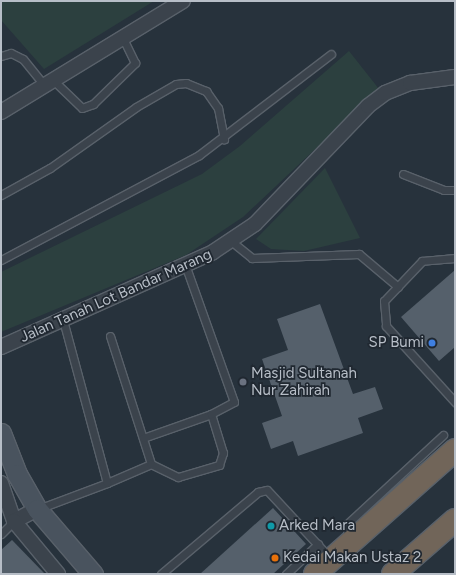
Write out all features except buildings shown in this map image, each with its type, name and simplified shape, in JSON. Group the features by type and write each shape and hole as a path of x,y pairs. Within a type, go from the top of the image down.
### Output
{"highway":[{"path":"315,574 324,551 350,542 449,442"},
{"path":"393,574 455,520"}],"street":[{"path":"1,112 122,36 167,5 183,1"},
{"name":"Jalan Tanah Lot Bandar Marang","path":"1,347 186,267 231,241 255,224 368,106 385,93 410,83 455,77"},
{"path":"1,433 17,474 37,509 93,574"},
{"path":"1,483 14,521 58,574"},
{"path":"14,521 37,509"}],"lane":[{"path":"1,56 11,53 23,59 49,83 82,108 93,104 135,63 122,36"},
{"path":"1,260 224,139 331,54"},
{"path":"1,195 50,168 136,107 176,84 186,83 206,91 218,108 224,139"},
{"path":"403,174 444,190 455,190"},
{"path":"231,241 252,258 359,254 398,287"},
{"path":"455,258 422,261 384,301 386,326 453,393 455,402"},
{"path":"143,438 211,414 234,402 186,267"},
{"path":"63,320 107,483"},
{"path":"110,336 151,464 178,477 219,464 223,453 211,414"},
{"path":"37,509 107,483 151,464"},
{"path":"162,574 262,491 274,493 324,551 286,574"},
{"path":"1,534 14,521"}],"green space":[{"path":"1,1 154,1 44,69 1,20"},
{"path":"349,51 379,89 243,217 186,255 1,332 1,272 202,174 240,146"},
{"path":"325,168 360,238 304,251 271,249 256,239"}],"place":[{"name":"SP Bumi","path":"432,343"},
{"name":"Masjid Sultanah Nur Zahirah","path":"243,382"},
{"name":"Arked Mara","path":"271,526"},
{"name":"Kedai Makan Ustaz 2","path":"275,558"}]}
